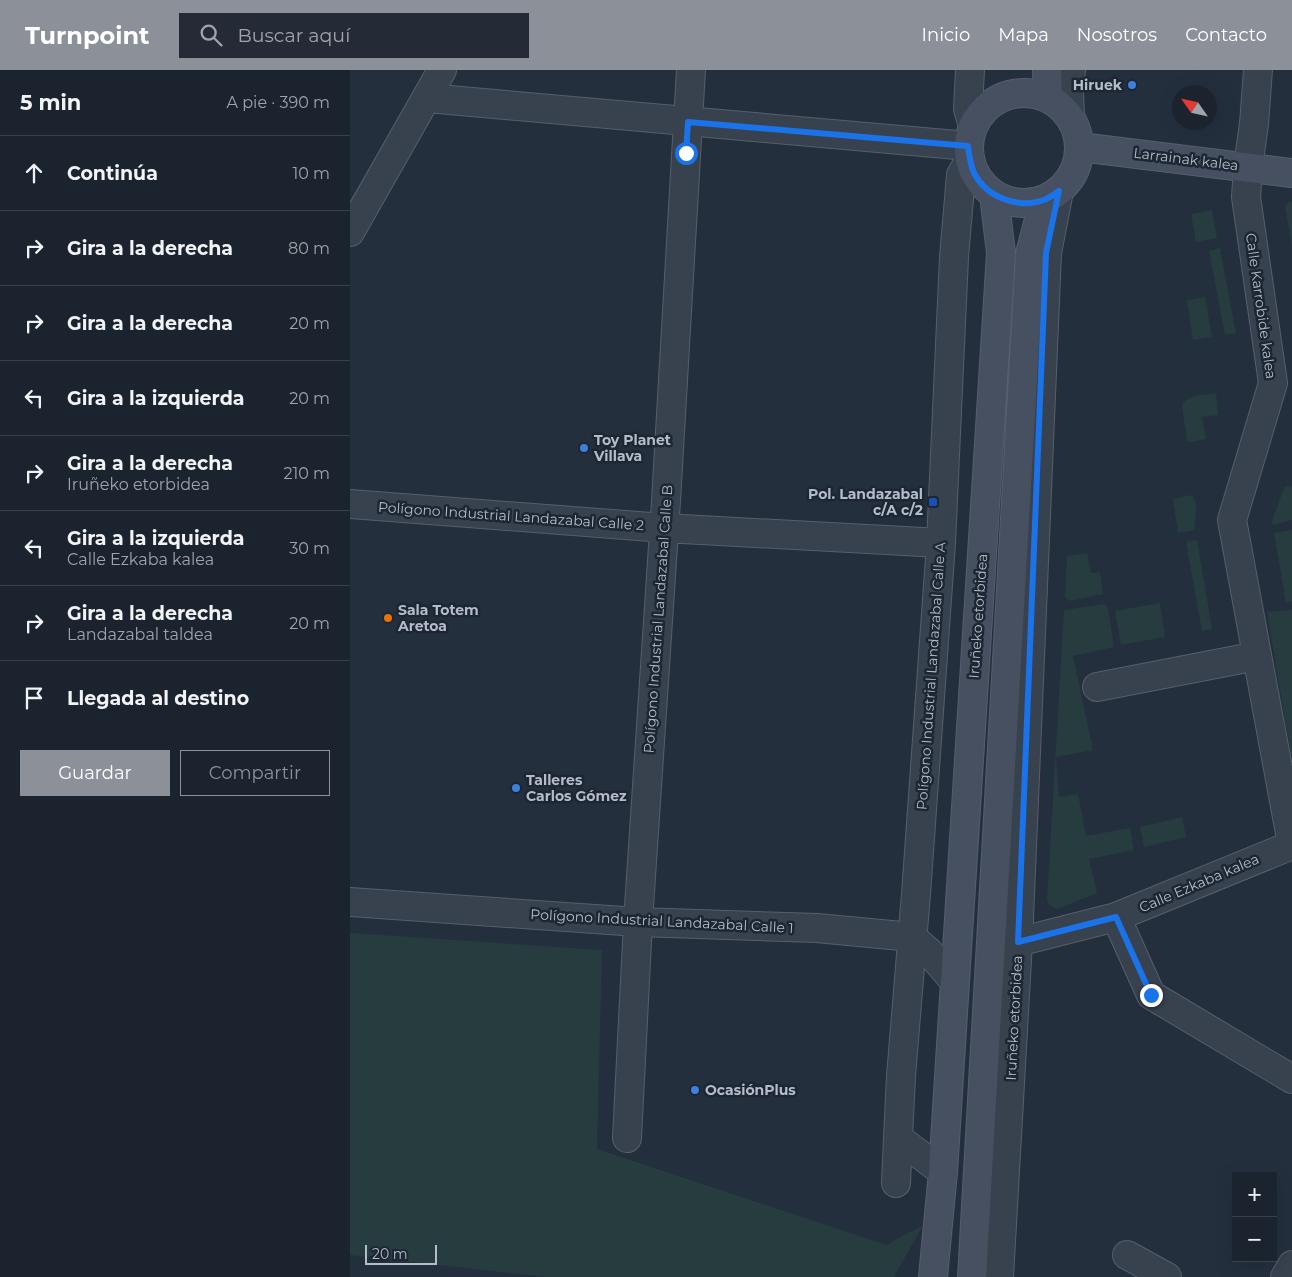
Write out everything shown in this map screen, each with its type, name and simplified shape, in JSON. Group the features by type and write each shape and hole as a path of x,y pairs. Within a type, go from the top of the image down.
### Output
{"main road":[{"path":"999,98 1015,70"},
{"path":"1046,70 1048,97"},
{"path":"1016,92 1032,92 1048,97 1061,105 1070,116 1078,132 1080,147 1078,162 1072,176 1052,195 1027,203 1010,202 994,195 974,173 970,144 979,115 988,105 999,98 1016,92"},
{"name":"Larrainak kalea","path":"1080,147 1292,173"},
{"name":"Iruñeko etorbidea","path":"933,1277 943,1172 1001,253 994,195"},
{"name":"Iruñeko etorbidea","path":"972,1277 1030,254 1052,195"}],"street":[{"path":"350,232 442,70"},
{"name":"Polígono Industrial Landazabal Calle B","path":"627,1138 638,922 691,70"},
{"path":"427,98 688,122 970,144 968,109 970,70"},
{"path":"1070,116 1071,70"},
{"name":"Calle Karrobide kalea","path":"1258,70 1246,197 1273,383 1232,520 1292,844"},
{"name":"Polígono Industrial Landazabal Calle A","path":"896,1183 901,1076 941,543 954,257 961,175 970,144"},
{"name":"Iruñeko etorbidea","path":"999,1277 1018,942 1046,253 1052,195"},
{"name":"Polígono Industrial Landazabal Calle 2","path":"350,504 664,528 941,543"},
{"path":"1097,687 1257,656"},
{"name":"Calle Ezkaba kalea","path":"1018,942 1116,917 1292,844"},
{"name":"Polígono Industrial Landazabal Calle 1","path":"350,902 638,922 817,928 912,937"},
{"path":"1116,917 1151,995 1292,1079"},
{"path":"912,937 929,952 955,982"},
{"path":"898,1138 943,1172"},
{"path":"1128,1254 1167,1277"},
{"path":"1285,1277 1292,1265"}],"green space":[{"path":"1292,202 1292,246 1285,207"},
{"path":"1212,210 1217,238 1196,242 1191,214"},
{"path":"1220,248 1236,333 1225,335 1209,251"},
{"path":"1205,297 1212,337 1193,340 1187,300"},
{"path":"1216,393 1218,415 1202,417 1206,439 1190,442 1187,440 1182,407 1184,403 1191,397"},
{"path":"1288,486 1292,488 1292,520 1274,525 1272,521 1284,488"},
{"path":"1191,495 1194,498 1196,507 1194,530 1178,533 1173,499"},
{"path":"1292,530 1292,601 1286,603 1274,533"},
{"path":"1197,540 1212,629 1202,631 1186,542"},
{"path":"1087,553 1091,573 1100,572 1103,594 1069,601 1065,597 1067,556"},
{"path":"1160,603 1165,637 1121,645 1115,611"},
{"path":"1105,604 1108,608 1114,647 1073,656 1093,750 1056,757 1059,797 1078,794 1086,836 1130,828 1134,850 1089,859 1097,893 1057,909 1049,905 1047,900 1064,610"},
{"path":"1292,610 1292,762 1267,612"},
{"path":"1182,817 1186,837 1144,847 1140,827"},
{"path":"350,933 602,950 597,1149 886,1245 923,1225 894,1277 545,1277 350,1255"}],"place":[{"name":"Hiruek","path":"1132,85"},
{"name":"Toy Planet Villava","path":"584,448"},
{"name":"Pol. Landazabal c/A c/2","path":"933,502"},
{"name":"Sala Totem Aretoa","path":"388,618"},
{"name":"Talleres Carlos Gómez","path":"516,788"},
{"name":"OcasiónPlus","path":"695,1090"}],"route":[{"path":"686,153 688,122 968,146 974,173 994,195 1010,202 1027,203 1044,200 1059,191 1046,253 1018,942 1116,917 1151,995"}]}
